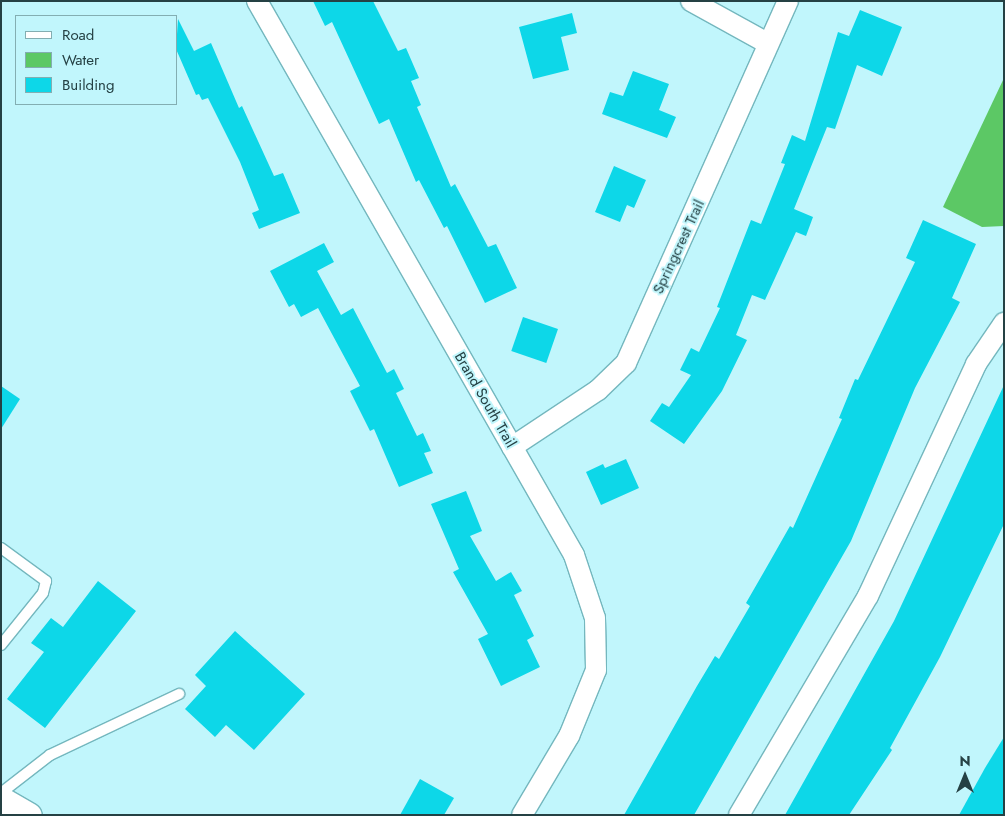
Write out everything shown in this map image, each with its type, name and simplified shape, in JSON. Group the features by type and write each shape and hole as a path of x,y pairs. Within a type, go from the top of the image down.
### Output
{"street":[{"name":"Brand South Trail","path":"257,1 574,555 595,618 596,670 569,736 522,815"},
{"path":"691,1 767,42"},
{"name":"Springcrest Trail","path":"512,447 598,390 626,363 730,135 767,42 788,1"},
{"path":"739,815 868,596 976,364 1004,323"},
{"path":"1,799 29,815"}],"lane":[{"path":"1,548 46,581 43,593 1,645"},
{"path":"1,793 50,755 179,694"}],"water":[{"path":"1004,78 1004,226 982,227 943,207"}],"building":[{"path":"313,1 373,1 398,51 406,48 419,78 411,81 421,105 417,107 451,187 455,184 488,247 496,244 517,288 485,303 447,226 444,228 419,180 416,182 389,119 379,124 332,22 325,26"},
{"path":"860,10 902,27 894,47 882,76 857,65 835,129 827,127 794,209 813,217 806,236 796,232 765,300 752,295 736,335 747,340 722,391 684,444 650,421 662,403 669,407 691,375 680,370 691,348 699,352 720,308 717,307 751,220 761,224 785,164 781,163 792,135 805,141 838,32 849,36"},
{"path":"572,13 577,33 561,37 569,70 533,79 519,27"},
{"path":"178,19 194,51 211,43 239,108 242,106 274,176 283,173 300,213 259,229 252,213 259,210 240,162 208,98 202,100 199,94 196,95 178,54"},
{"path":"633,71 669,84 659,110 676,117 667,138 602,114 610,92 623,96"},
{"path":"614,166 646,180 634,208 627,205 620,222 595,212"},
{"path":"923,220 976,244 952,298 960,302 915,388 851,541 694,815 624,815 715,656 719,659 750,606 746,603 790,526 793,528 842,419 839,418 855,379 858,380 915,262 906,258"},
{"path":"324,243 334,262 317,271 341,315 353,308 387,373 394,369 404,389 396,393 417,436 423,433 431,451 424,453 433,473 399,487 374,429 370,431 350,391 360,386 318,308 301,317 294,304 289,307 270,271"},
{"path":"523,317 558,329 546,363 511,351"},
{"path":"1004,385 1004,524 940,657 890,748 892,750 849,815 785,815 894,621"},
{"path":"1,386 20,399 1,429"},
{"path":"626,459 639,488 601,505 586,472 603,464 605,468"},
{"path":"466,491 482,531 470,536 496,581 511,572 522,591 514,595 534,636 527,640 540,667 501,686 478,639 488,634 453,572 459,569 431,504"},
{"path":"98,581 136,611 45,728 7,699 44,652 31,643 51,618 63,627"},
{"path":"235,631 305,694 254,750 226,725 215,737 185,709 206,686 195,675"},
{"path":"1004,737 1004,815 959,815 985,768"},
{"path":"420,779 454,798 444,815 400,815"}]}
